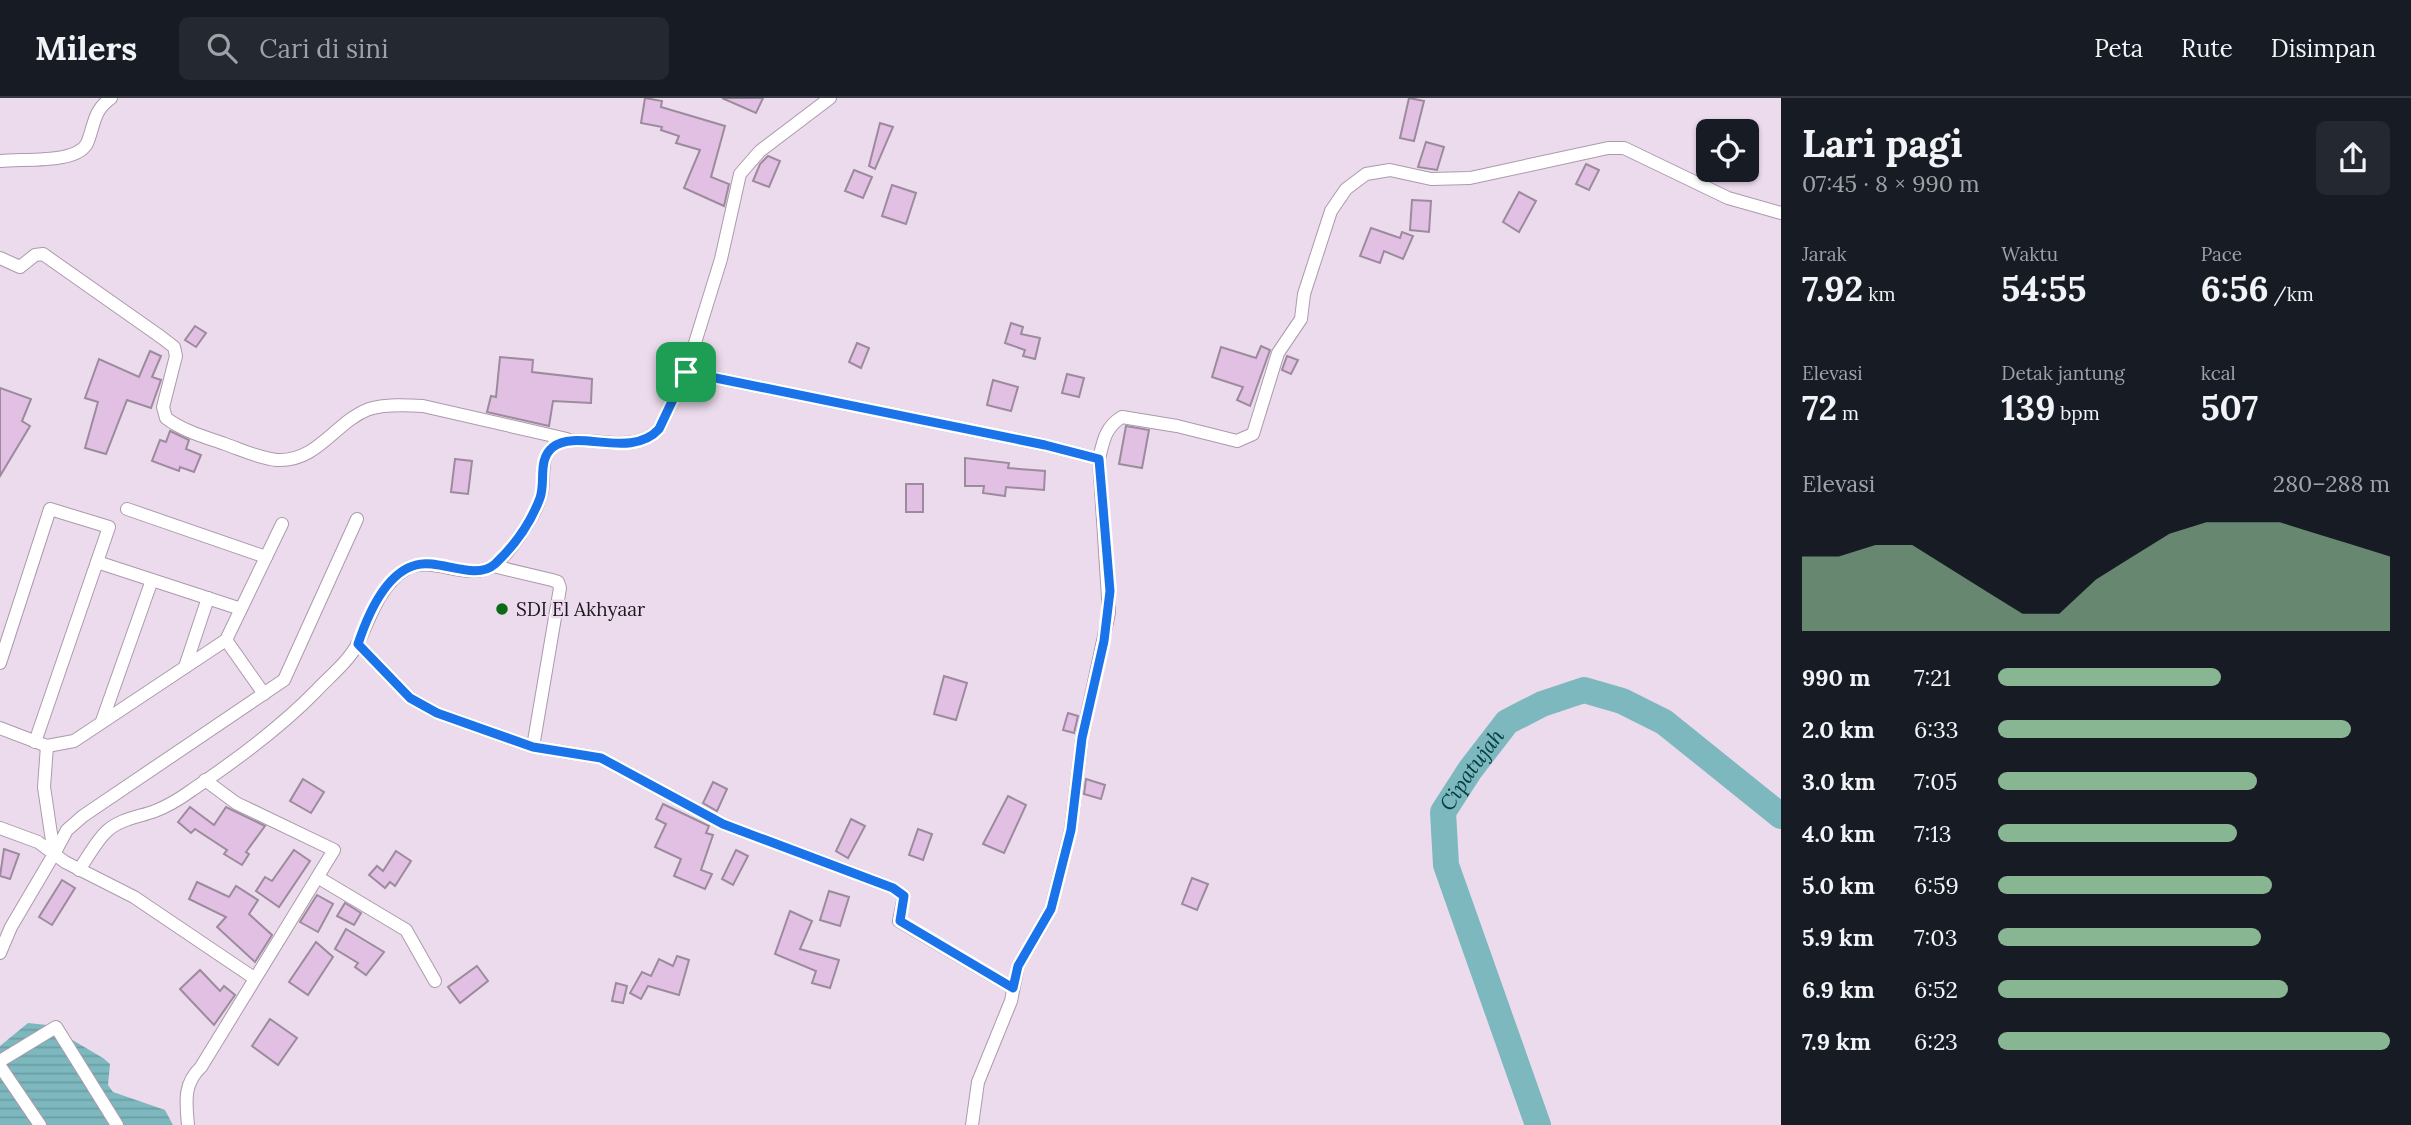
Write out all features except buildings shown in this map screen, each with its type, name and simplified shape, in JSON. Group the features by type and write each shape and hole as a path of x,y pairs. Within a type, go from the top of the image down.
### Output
{"street":[{"path":"0,161 81,152 88,141 96,113 111,98"},
{"path":"0,258 20,267 35,255 43,254 174,347 176,356 163,407 166,418 197,434 254,456 277,460 297,458 324,443 368,410 404,405 423,406 601,445 652,437 659,429 686,372 721,259 740,174 760,151 828,98"},
{"path":"972,1125 978,1082 1013,988 1018,966 1051,909 1071,830 1082,738 1104,641 1110,591 1099,459 1105,435 1112,423 1122,417 1177,426 1237,441 1253,434 1278,353 1301,319 1304,294 1331,211 1346,189 1366,174 1390,170 1431,179 1470,178 1608,148 1624,148 1728,198 1781,213"},
{"path":"686,372 1045,445 1099,459"},
{"path":"493,566 523,531 541,496 544,460 552,448 568,439"},
{"path":"0,663 50,509 109,527 41,744 54,854"},
{"path":"127,509 266,557"},
{"path":"0,953 10,927 67,830 83,816 284,680 357,519"},
{"path":"0,728 41,744 74,741 226,640 282,524"},
{"path":"97,562 241,609"},
{"path":"79,870 106,831 121,822 157,810 205,780 258,742 315,692 358,644 380,596 405,570 418,564 470,570 493,566 558,582 560,588 533,747"},
{"path":"102,722 152,580"},
{"path":"184,667 208,598"},
{"path":"226,640 264,694"},
{"path":"358,644 410,698 437,713 533,747 601,758 723,824 893,888 904,896 900,921 1013,988"},
{"path":"188,1125 186,1091 334,850 236,803 205,780"},
{"path":"0,828 38,842 79,870 134,897 254,978"},
{"path":"319,878 406,930 435,981"},
{"path":"0,1061 55,1027 117,1125"},
{"path":"0,1066 40,1125"}],"water":[{"path":"28,1023 47,1025 103,1058 110,1064 108,1085 113,1092 165,1110 173,1125 0,1125 0,1046"}],"waterway":[{"name":"Cipatujah","path":"1538,1125 1446,865 1443,812 1470,770 1507,722 1542,704 1584,690 1622,701 1664,722 1781,816"}],"place":[{"name":"SDI El Akhyaar","path":"502,609"}],"route":[{"path":"686,372 1045,445 1099,459 1110,591 1109,613 1082,738 1071,830 1051,909 1018,966 1013,988 900,921 898,916 904,904 904,896 893,888 723,824 601,758 533,747 437,713 410,698 358,644 380,596 405,570 418,564 470,570 493,566 523,531 541,496 544,460 552,448 568,439 601,445 652,437 659,429 686,372"}]}
